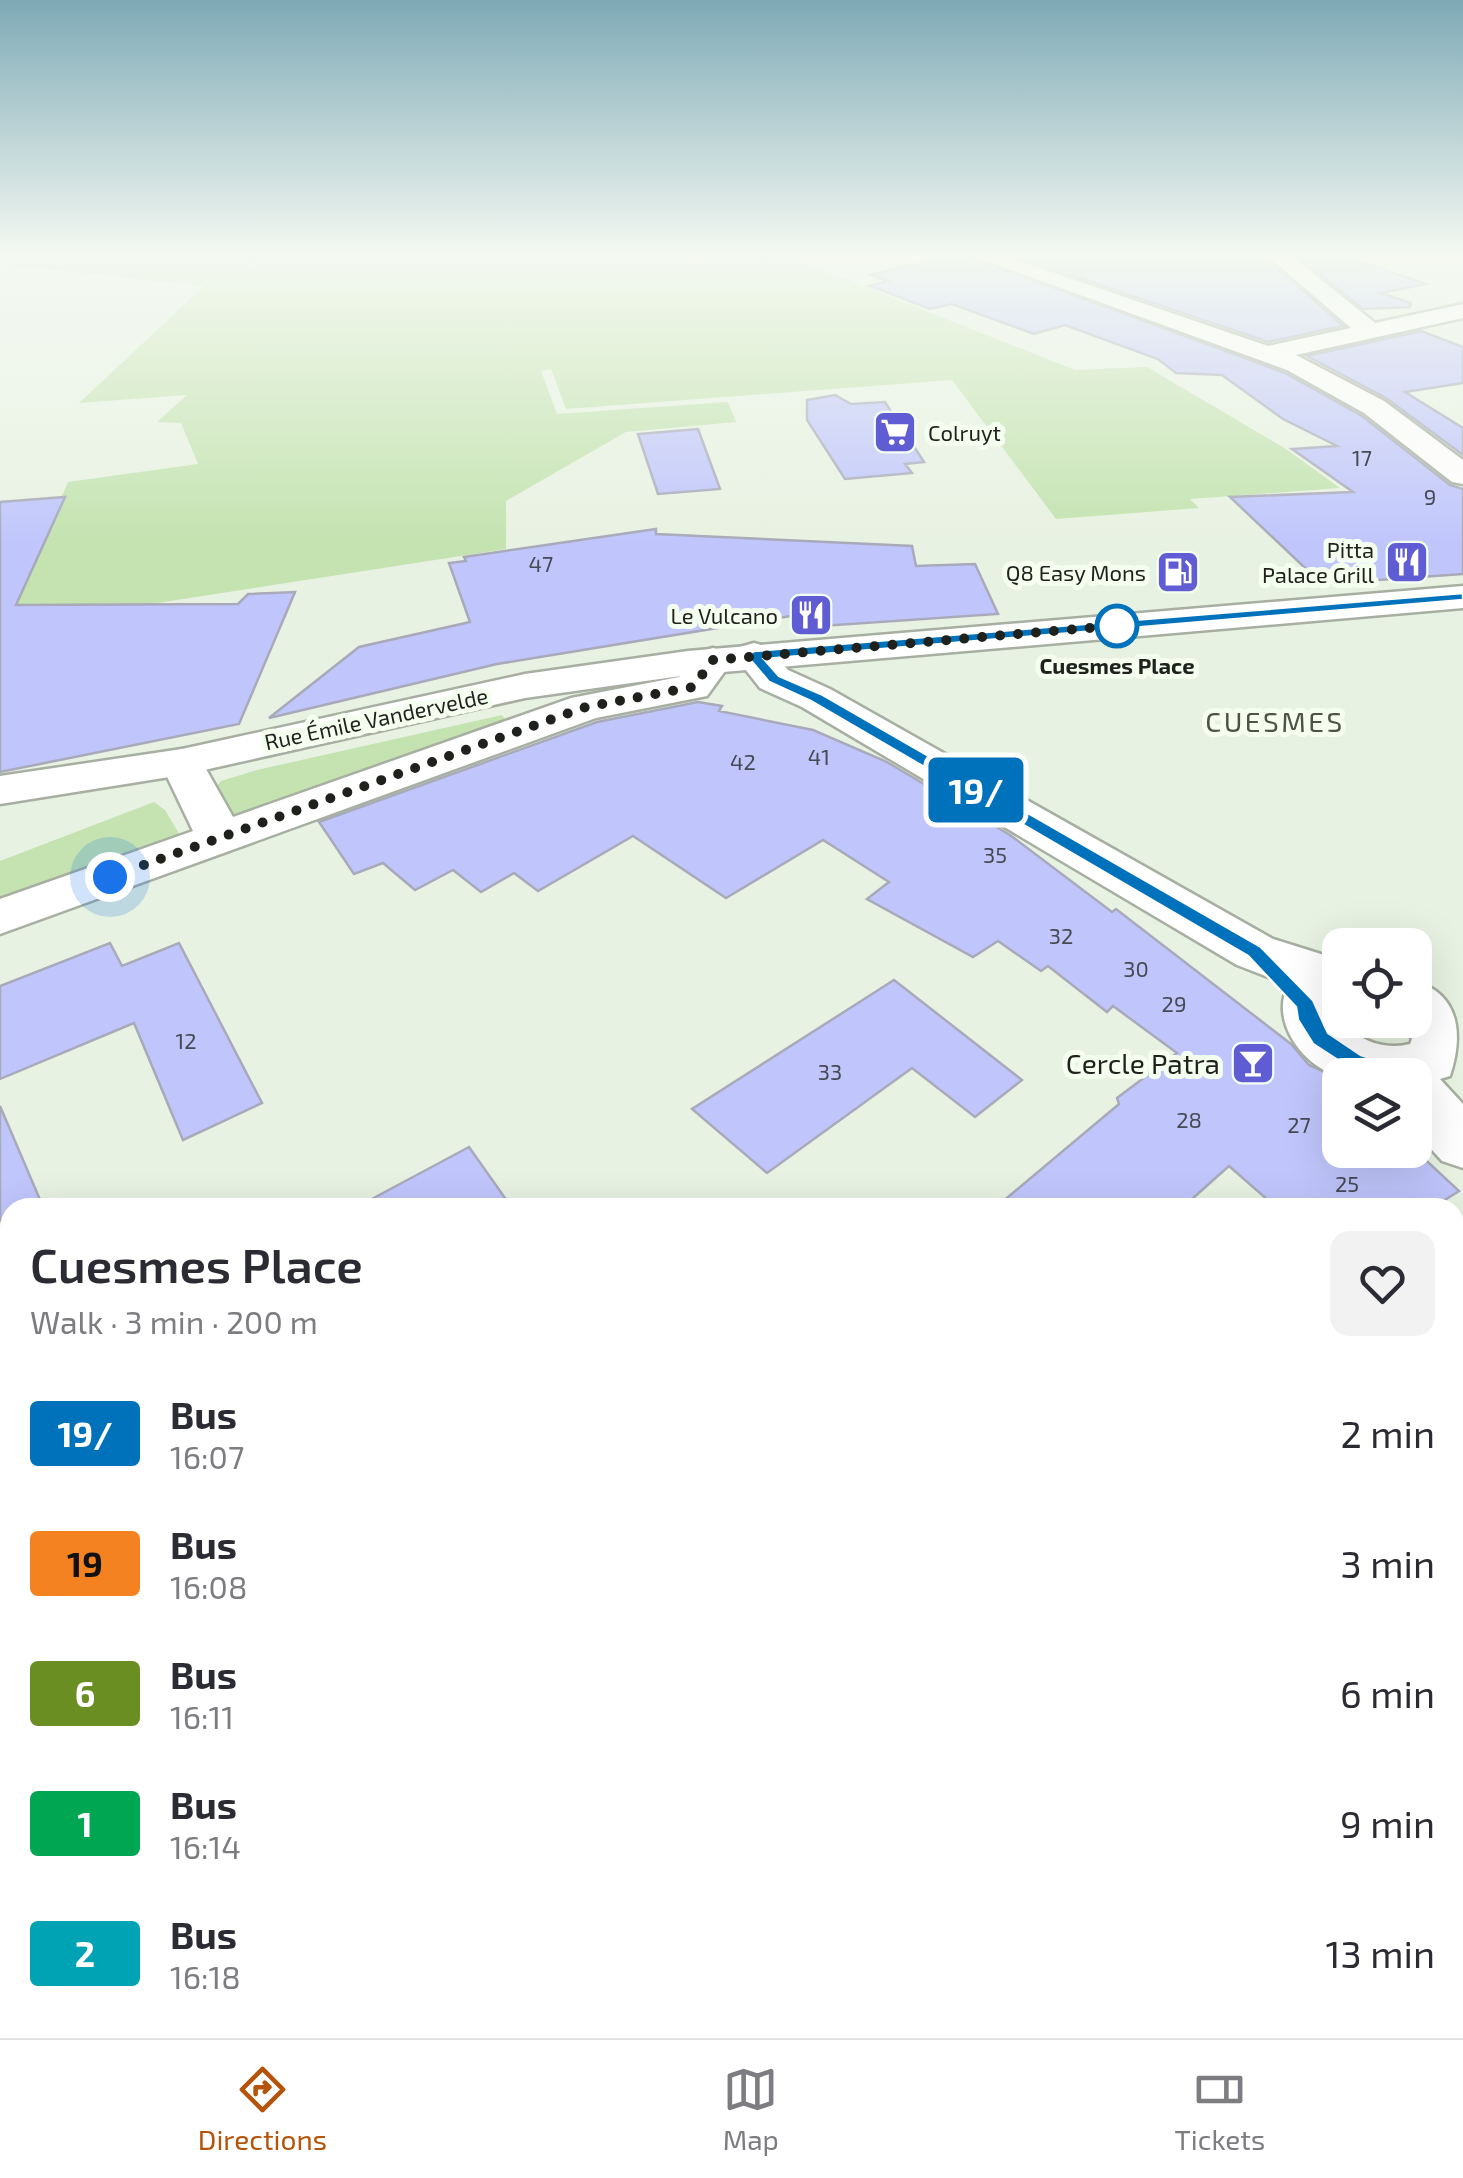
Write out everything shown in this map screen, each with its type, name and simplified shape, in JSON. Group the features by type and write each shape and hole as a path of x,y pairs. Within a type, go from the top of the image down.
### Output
{"street":[{"path":"1270,353 1374,407 1463,475"},
{"name":"Rue Émile Vandervelde","path":"0,790 182,762 526,686 734,657 1460,599"},
{"path":"816,698 817,650"},
{"path":"0,918 586,707 693,687 734,657 816,698 1254,952 1322,986"},
{"path":"0,826 182,762 219,836"},
{"path":"1322,994 1308,1020 1322,1035"},
{"path":"1430,1058 1437,1053 1440,1039 1436,1000"},
{"path":"1324,1038 1337,1052 1352,1058"},
{"path":"1432,1110 1463,1144"}],"green space":[{"path":"133,352 1030,352 1075,370 1147,367 1286,449 1340,488 1190,499 1199,508 1056,519 952,380 566,409 551,369 541,371 557,414 728,402 736,422 626,432 506,501 506,549 131,607 12,608 68,482 198,464 181,423 157,422 187,395 79,403"},
{"path":"502,715 508,724 234,821 214,789 221,781 257,770"},
{"path":"154,802 165,810 181,837 0,902 0,861"}],"building":[{"path":"1139,352 1228,352 1285,373 1362,416 1450,485 1463,489 1463,574 1322,584 1230,497 1353,492 1292,449 1337,446 1283,419 1222,375 1176,373 1158,359"},
{"path":"1325,352 1463,352 1463,383 1405,392 1463,428 1463,455 1386,398 1307,356"},
{"path":"835,395 851,404 885,402 924,462 905,464 912,473 845,479 807,420 807,400"},
{"path":"698,429 720,489 658,494 638,434"},
{"path":"65,497 16,605 238,604 248,594 295,592 239,724 0,772 0,502"},
{"path":"656,529 656,534 912,546 916,566 975,564 998,614 807,627 803,614 497,664 269,718 359,647 470,622 449,563 466,561 464,557"},
{"path":"698,702 722,706 719,711 813,730 885,761 1010,835 1112,912 1116,909 1291,1044 1309,1065 1322,1071 1322,1168 1432,1166 1459,1191 1448,1198 1266,1198 1229,1166 1193,1198 1007,1198 1119,1104 1117,1098 1177,1053 1113,1006 1107,1012 1048,966 1041,971 998,941 973,957 867,899 889,882 823,840 726,898 633,836 538,891 514,873 481,892 453,870 415,890 383,863 354,874 319,822 597,722"},
{"path":"110,943 122,966 179,943 262,1103 183,1140 134,1023 0,1079 0,986"},
{"path":"894,980 1022,1080 975,1117 912,1068 767,1173 692,1109"},
{"path":"0,1106 39,1198 0,1198"},
{"path":"469,1147 505,1198 374,1198"}],"bus line":[{"name":"19/","path":"1348,1058 1320,1038 1308,1020 1306,1005 1254,952 816,698 774,679 754,656 1463,597"}],"place":[{"name":"Colruyt","path":"895,432"},
{"name":"Pitta Palace Grill","path":"1407,562"},
{"name":"Q8 Easy Mons","path":"1178,572"},
{"name":"Le Vulcano","path":"811,615"},
{"name":"Cuesmes Place","path":"1117,626"},
{"name":"Cercle Patra","path":"1253,1063"}],"district":[{"name":"CUESMES","path":"1275,721"}],"route":[{"path":"110,877 586,707 693,687 713,660 1124,625 1117,626"}]}
